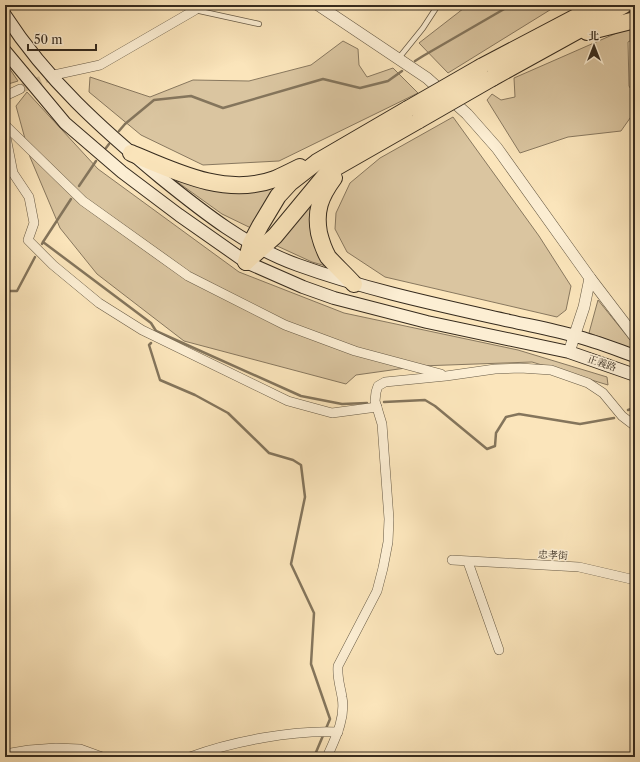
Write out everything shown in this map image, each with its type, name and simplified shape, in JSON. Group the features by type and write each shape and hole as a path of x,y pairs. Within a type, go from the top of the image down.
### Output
{"highway":[{"path":"256,246 275,236 328,172 419,120 541,35 565,16 574,5"},
{"path":"541,35 599,5"},
{"path":"246,262 256,246 278,196 290,183 317,162 408,109 486,72 570,36 624,5"},
{"path":"570,36 635,20"},
{"path":"131,153 198,180 222,184 249,184 274,179 302,166 317,162"},
{"path":"346,161 324,191 318,210 318,224 321,241 328,256 354,284"}],"main road":[{"name":"正義路","path":"5,15 19,38 58,84 85,112 131,153 181,194 256,246 296,264 354,284 576,336 635,356"},
{"name":"正義路","path":"5,51 65,123 122,172 246,262 303,287 334,298 435,323 569,352 635,375"}],"street":[{"path":"318,5 426,78 467,114 497,148 635,338"},
{"path":"54,75 100,65 197,8"},
{"path":"5,96 20,89"},
{"path":"5,125 83,201 188,276 285,325 355,350 446,376"},
{"path":"5,132 13,173 29,196 34,223 28,240 53,265 99,303 142,330 288,401 332,414 377,407"},
{"path":"569,352 576,336 590,278"},
{"path":"327,757 343,708 337,676 338,666 377,591 388,542 389,519 382,424 375,401 378,386 385,382 446,376 495,369 520,368 551,370 588,383 603,393 622,416 635,426"},
{"name":"忠孝街","path":"452,560 579,567 635,580"},
{"path":"468,562 499,650"},
{"path":"190,757 237,743 318,732 335,732"},
{"path":"5,754 36,749 80,748 102,757"}],"lane":[{"path":"398,59 423,28 438,5"},
{"path":"197,8 259,24"}],"shaded area":[{"path":"468,5 558,5 448,73 419,43"},
{"path":"635,25 635,38 628,42 629,86 635,96 635,111 621,131 568,137 520,153 487,100 492,94 501,100 515,97 514,78"},
{"path":"343,41 358,49 359,65 367,77 393,68 418,93 279,161 203,165 141,135 89,92 90,77 150,97 193,80 249,81 311,65"},
{"path":"5,62 18,81 5,85"},
{"path":"27,92 98,169 239,272 344,313 518,350 607,377 608,385 532,362 420,366 356,375 346,384 184,341 97,274 60,228 30,157 16,106"},
{"path":"453,117 539,236 571,286 566,310 557,317 385,277 347,252 335,229 336,213 350,183 380,158"},
{"path":"176,181 193,184 280,185 253,229 222,214"},
{"path":"323,183 326,266 312,262 275,245"},
{"path":"598,300 635,346 635,350 589,333"}],"waterway":[{"path":"415,61 511,5"},
{"path":"119,131 125,124 154,100 191,96 223,108 323,79 360,88 388,81 402,71"},
{"path":"106,148 109,144"},
{"path":"79,186 96,161"},
{"path":"43,242 71,199"},
{"path":"42,244 43,242 151,323 156,331"},
{"path":"5,291 17,291 35,257"},
{"path":"156,331 301,396 342,404 367,403"},
{"path":"151,343 149,345 160,380 195,395 228,413 269,453 293,460 301,465 305,497 291,564 314,613 311,664 330,719 314,757"},
{"path":"384,402 425,400 435,406 487,449 495,446 496,433 506,417 519,414 580,424 614,418"},
{"path":"628,410 635,410"}],"tunnel":[{"path":"20,89 54,75"}]}
